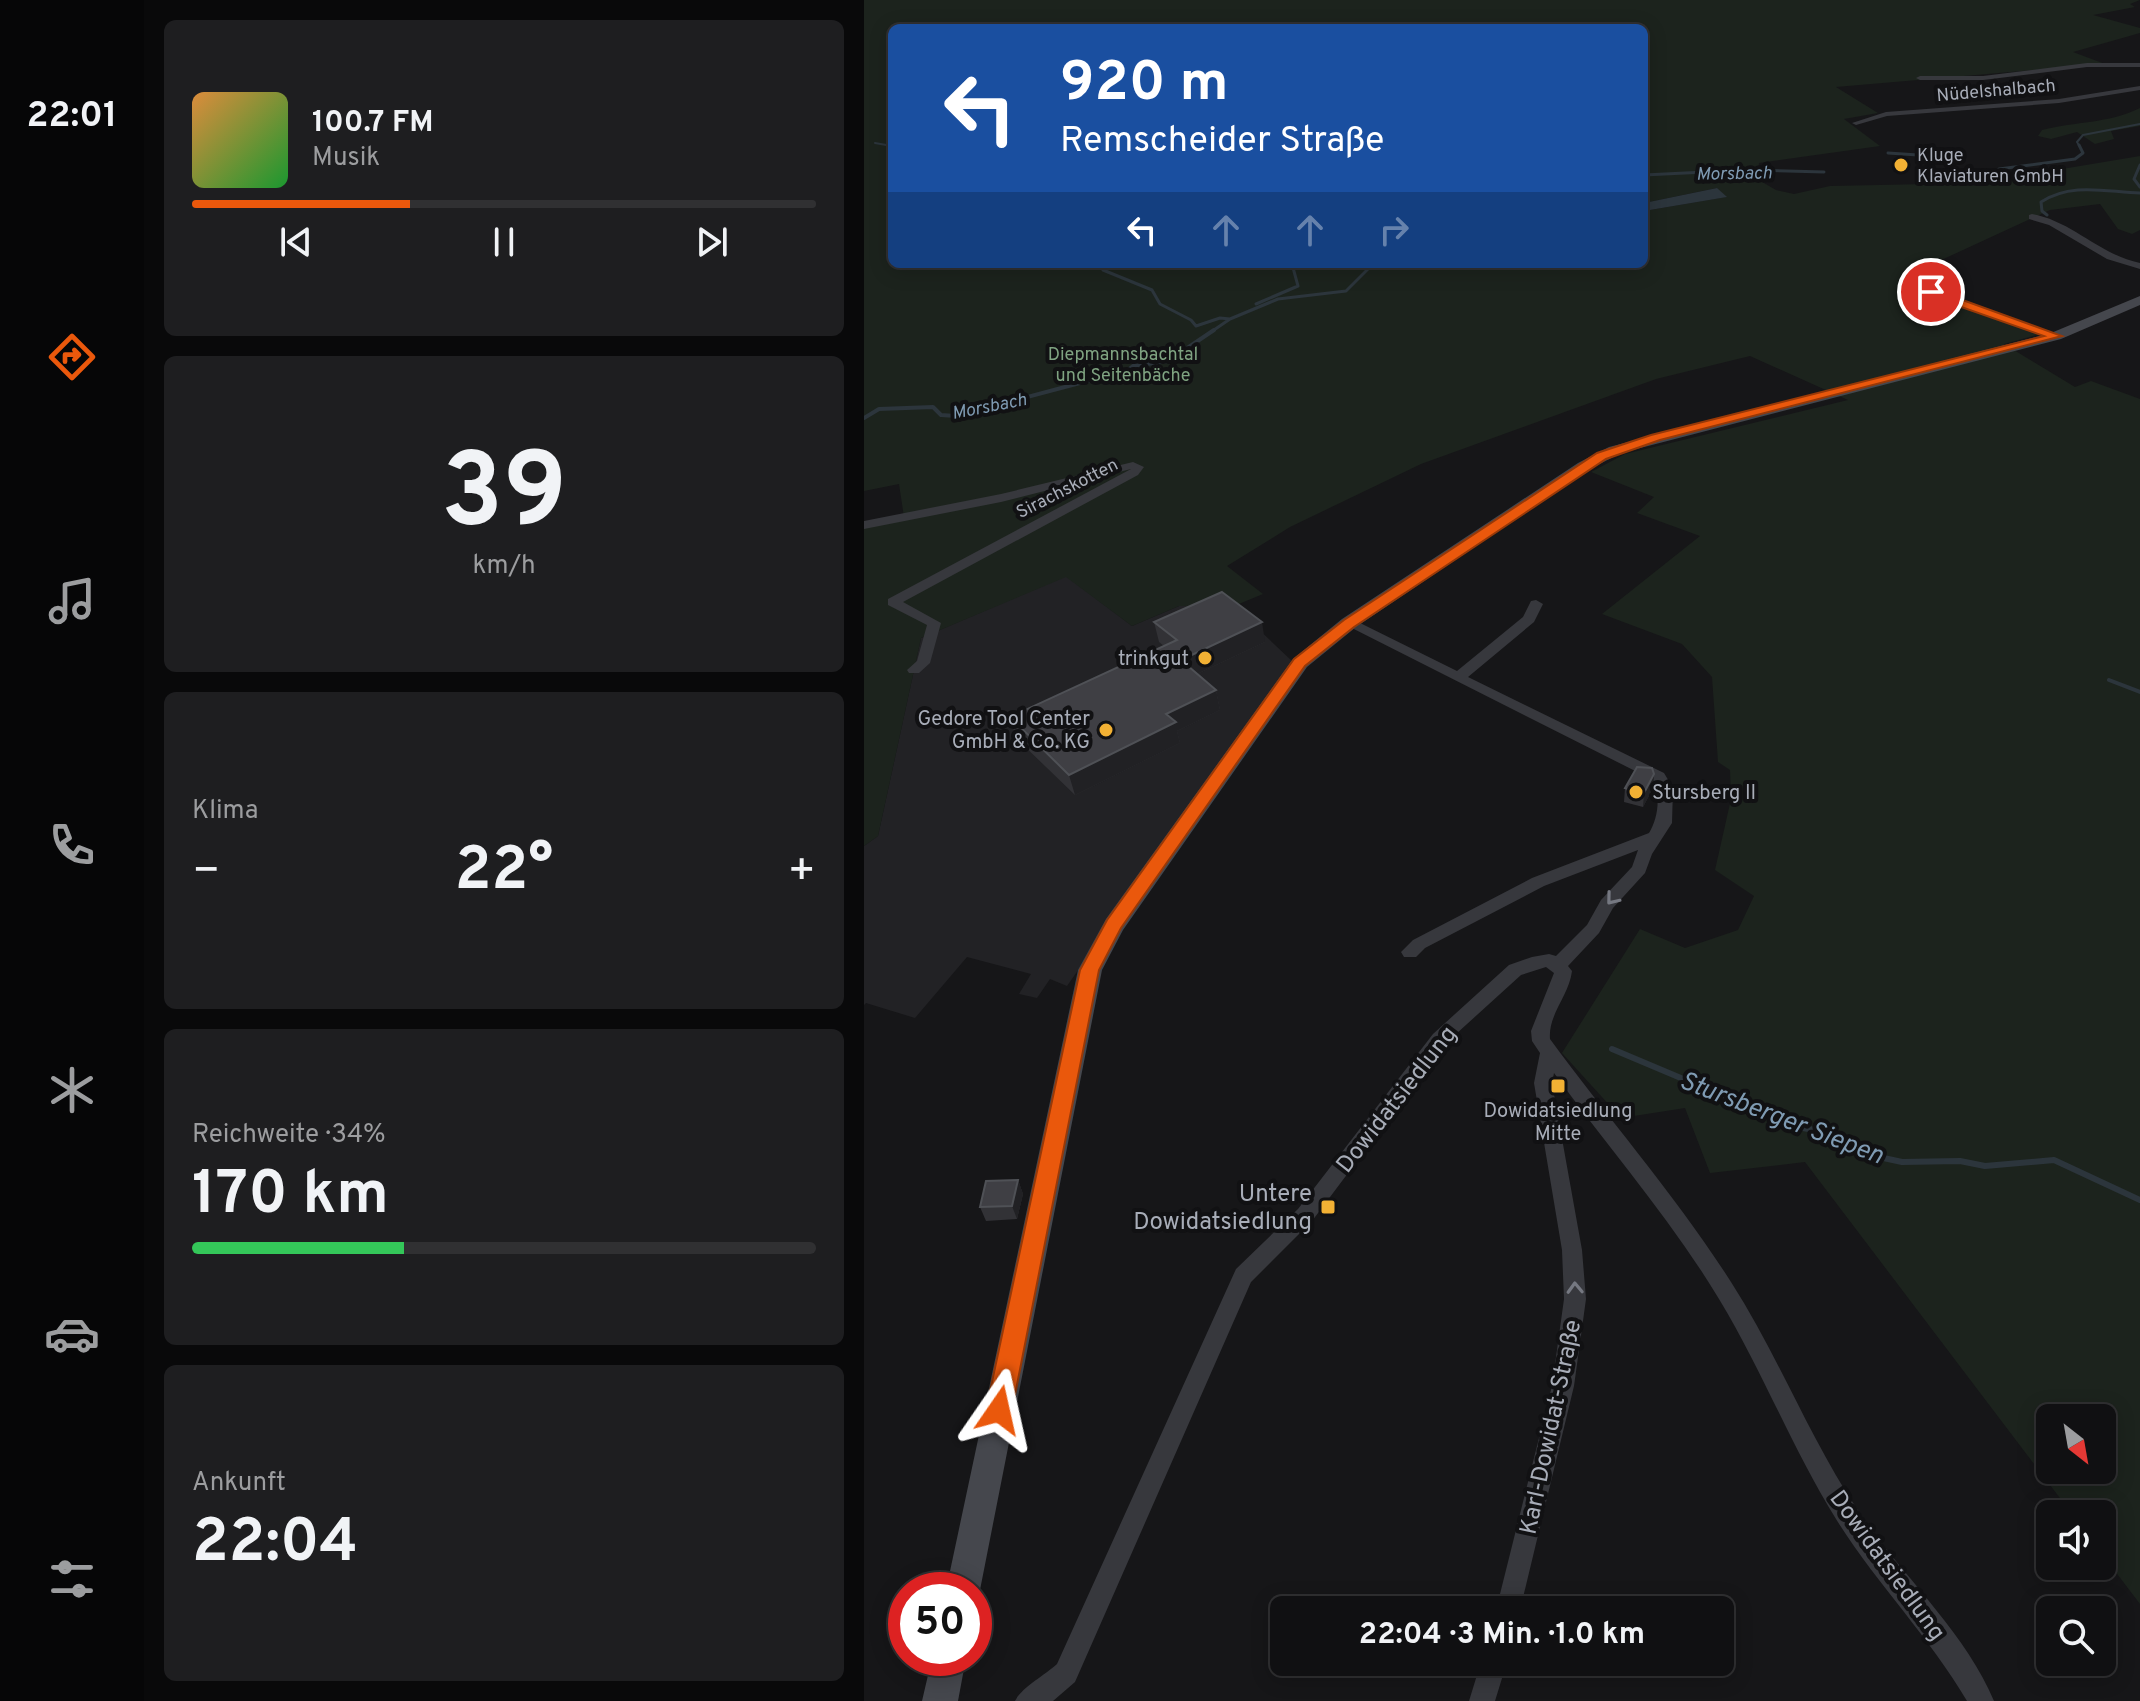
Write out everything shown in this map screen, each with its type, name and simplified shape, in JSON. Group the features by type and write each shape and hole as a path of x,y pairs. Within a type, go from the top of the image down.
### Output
{"main road":[{"path":"967,1572 1090,970 1114,925 1287,679 1314,649 1584,466 1615,450 1655,437 2056,336 2140,300"},
{"path":"940,1701 945,1676"}],"street":[{"name":"Nüdelshalbach","path":"1920,78 1983,78 2076,66 2140,65"},
{"name":"Nüdelshalbach","path":"1856,123 1886,114 2059,101 2140,88"},
{"path":"2032,217 2048,218 2094,249 2125,264 2140,266"},
{"path":"1907,291 1931,292 2056,336"},
{"name":"Sirachskotten","path":"864,525 1001,498 1133,465 1138,467 1134,473 893,602 934,623 923,663 914,670"},
{"path":"1459,677 1529,619 1536,604"},
{"path":"1349,623 1659,777 1665,788 1667,804 1664,823 1644,853 1639,869 1607,904 1593,929 1558,965 1563,971 1563,980 1539,1030 1549,1052"},
{"path":"1410,952 1419,944 1538,882 1656,836"},
{"name":"Dowidatsiedlung","path":"1028,1701 1047,1690 1066,1673 1243,1276 1305,1215 1439,1039 1515,970 1549,960 1558,965"},
{"name":"Dowidatsiedlung","path":"1549,1052 1611,1131 1726,1290 1842,1508 1940,1638 1981,1701"},
{"name":"Karl-Dowidat-Straße","path":"1511,1596 1563,1386 1575,1299 1572,1250 1543,1083 1549,1052"},
{"path":"1482,1701 1490,1676"}],"shaded area":[{"path":"1717,188 1727,197 1648,210 1648,202"},
{"path":"1066,576 1132,626 1179,606 1234,606 1293,662 1067,986 1050,979 1037,998 1019,994 1031,974 967,957 915,1018 866,1003 864,1005 864,846 878,836 921,638"}],"green space":[{"name":"Diepmannsbachtal und Seitenbäche","path":"864,0 2140,0 2130,4 2135,7 2093,15 2140,28 2140,33 2073,52 2105,64 1836,87 1878,113 1844,119 1880,146 1759,163 1757,179 1776,190 1794,194 1830,186 1977,183 2140,156 2140,230 2132,234 2118,229 2100,204 2050,210 1900,279 2040,334 2004,344 2075,387 2091,381 2140,399 2140,1604 2116,1572 2116,1500 2061,1500 2049,1484 2116,1484 2116,1404 2036,1404 2036,1467 1805,1162 1710,1173 1685,1108 1621,1118 1562,1053 1640,929 1685,948 1738,930 1754,896 1715,870 1731,799 1730,770 1718,762 1712,677 1682,644 1602,614 1700,536 1637,513 1654,497 1591,472 1625,454 1848,400 1750,356 1656,379 1421,464 1290,527 1227,566 1263,594 1234,606 1179,606 1132,626 1066,577 921,638 878,836 864,846 864,526 904,517 899,484 864,491"},
{"path":"2140,108 2140,126 2111,131 2114,139 2095,144 2077,132 2051,139 2038,136 2042,130 2104,120"}],"building":[{"path":"1222,592 1262,622 1181,660 1216,690 1166,714 1176,722 1069,775 1010,717 1177,640 1154,622"},
{"path":"1637,767 1652,768 1654,774 1644,793 1625,788"},
{"path":"1018,1180 1012,1206 980,1207 986,1181"}],"waterway":[{"name":"Morsbach","path":"2080,147 2077,142 2083,135 2140,124"},
{"path":"875,143 888,145"},
{"name":"Morsbach","path":"1999,169 2075,159 2083,153 2080,147"},
{"name":"Morsbach","path":"1888,153 1933,156"},
{"path":"2140,165 2134,179 2140,187"},
{"name":"Morsbach","path":"1648,175 1747,170 1824,172"},
{"path":"2047,215 2042,211 2041,202 2065,192 2140,193"},
{"path":"1256,304 1298,286 1293,268"},
{"name":"Morsbach","path":"1230,319 1278,299 1346,291 1369,268"},
{"path":"1103,270 1152,290 1160,304 1191,320 1196,326 1220,318 1230,319"},
{"name":"Morsbach","path":"1211,332 1230,319"},
{"name":"Morsbach","path":"864,418 879,409 933,407 941,415 956,416 1095,379 1122,375 1133,366 1168,361 1214,330"},
{"path":"2109,680 2140,692"},
{"name":"Stursberger Siepen","path":"1612,1049 1797,1127 1826,1132 1865,1154 1902,1162 1960,1161 1985,1166 2054,1160 2140,1200"}],"place":[{"name":"Kluge Klaviaturen GmbH","path":"1901,165"},
{"name":"trinkgut","path":"1205,658"},
{"name":"Gedore Tool Center GmbH & Co. KG","path":"1106,730"},
{"name":"Stursberg II","path":"1636,792"},
{"name":"Dowidatsiedlung Mitte","path":"1558,1086"},
{"name":"Untere Dowidatsiedlung","path":"1328,1207"}],"route":[{"path":"999,1410 1090,970 1114,925 1300,663 1349,623 1601,456 1655,437 2056,336 1931,292"}]}
